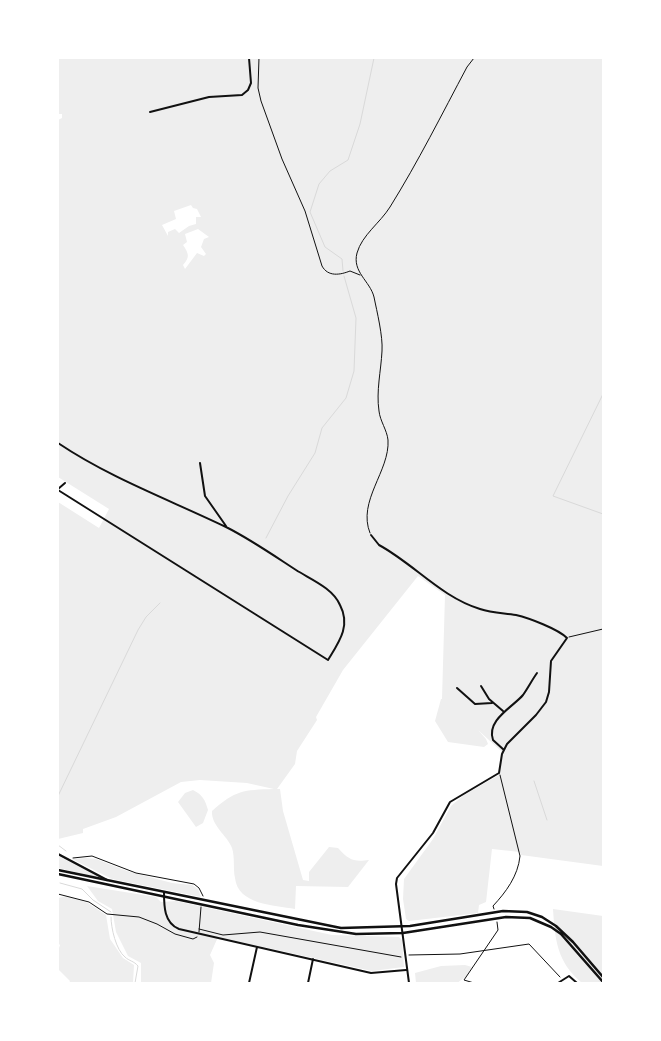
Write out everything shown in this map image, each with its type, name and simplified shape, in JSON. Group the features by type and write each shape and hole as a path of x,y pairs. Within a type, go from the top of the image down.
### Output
{"main road":[{"path":"58,854 109,881"},
{"path":"58,870 164,891 329,927 357,929 402,927 503,911 527,912 542,917 556,926 573,942 603,977"},
{"path":"58,874 330,931 369,935 402,933 506,917 530,918 544,923 561,934 603,982"}],"street":[{"path":"150,112 210,97 242,95 248,90 251,83 249,58"},
{"path":"58,443 134,484 228,528 326,588 340,603 345,625 343,636 328,660 58,490 65,483"},
{"path":"200,463 205,496 228,528"},
{"path":"370,535 379,545 452,597 478,608 495,613 520,616 558,632 567,638 551,661 549,692 544,706 511,738 504,750 499,773 450,802 433,833 398,877 396,884 409,983"},
{"path":"504,750 495,743 492,734 503,711 523,696 537,673"},
{"path":"481,686 492,703 503,711"},
{"path":"457,688 475,704 492,703"},
{"path":"164,891 166,913 172,926 179,930 371,973 407,970"},
{"path":"249,983 257,947"},
{"path":"308,983 313,959"},
{"path":"558,983 569,976 577,983"}],"path":[{"path":"260,58 258,88 261,101 282,160 304,211 322,266 327,273 330,274 342,274 350,271 361,276"},
{"path":"370,535 366,518 369,502 380,471 388,440 379,411 378,388 382,352 380,332 373,294 361,276 356,260 360,245 388,211 398,195 467,67 474,58"},
{"path":"567,638 603,629"},
{"path":"495,909 493,906 507,892 519,865 520,856 499,773"},
{"path":"70,858 92,856 136,873 194,884 200,888 203,897"},
{"path":"58,894 89,902 107,914 145,919 181,936 193,939 198,934"},
{"path":"201,906 199,929 223,935 260,932 401,957"},
{"path":"474,983 464,980 498,930 497,922"},
{"path":"409,955 460,954 484,949 529,944 560,977"}],"shaded area":[{"path":"58,58 603,58 603,866 521,855 520,852 492,849 486,902 479,905 478,913 409,921 406,919 403,899 404,879 433,839 451,806 464,795 499,775 501,751 478,730 486,739 488,744 484,747 448,742 435,721 442,699 445,595 418,576 343,670 316,717 317,720 297,751 295,764 277,789 280,789 283,811 303,880 309,881 309,872 329,847 338,848 348,858 359,861 369,860 348,887 296,886 295,909 268,905 250,899 243,894 238,887 235,878 232,848 214,821 212,811 227,799 240,792 274,789 247,783 200,780 181,782 116,817 83,829 83,833 58,839 58,502 99,528 109,509 58,477 58,120 62,118 62,114 58,114","holes":["191,205 193,208 197,209 201,217 196,217 196,224 189,226 179,233 175,229 168,232 168,236 162,225 176,219 174,211","198,229 209,237 204,239 201,247 206,254 204,256 197,253 185,269 183,265 188,258 187,251 183,245 187,242 185,234"]},
{"path":"193,790 203,798 208,810 203,823 196,827 178,802 185,793"},
{"path":"58,856 96,875 96,877 58,868"},
{"path":"72,859 96,859 127,871 172,883 192,885 198,889 201,897 112,879"},
{"path":"87,886 156,897 161,902 176,901 332,935 399,937 402,940 404,967 372,971 218,937 210,955 214,963 211,983 141,983 141,963 128,956 116,932 112,909 98,901"},
{"path":"67,896 88,903 106,915 110,939 123,958 134,965 133,983 69,983 70,981 58,969 58,951 60,945 58,943 58,898"},
{"path":"553,909 603,916 603,983 582,983 567,967 562,959 556,940"},
{"path":"465,965 472,967 467,976 457,983 416,983 415,973 441,966"}],"waterway":[{"path":"343,271 342,259 325,247 310,212 319,184 330,171 348,160 360,124 374,58"},
{"path":"266,538 288,496 315,453 322,428 346,398 354,371 356,318 344,276"},
{"path":"603,394 553,496 603,514"},
{"path":"58,796 138,630 146,617 160,603"},
{"path":"534,781 547,820"},
{"path":"58,845 66,851"},
{"path":"60,883 82,889 93,900 111,912"},
{"path":"111,917 113,933 119,949 125,957 138,966 135,983"}]}
